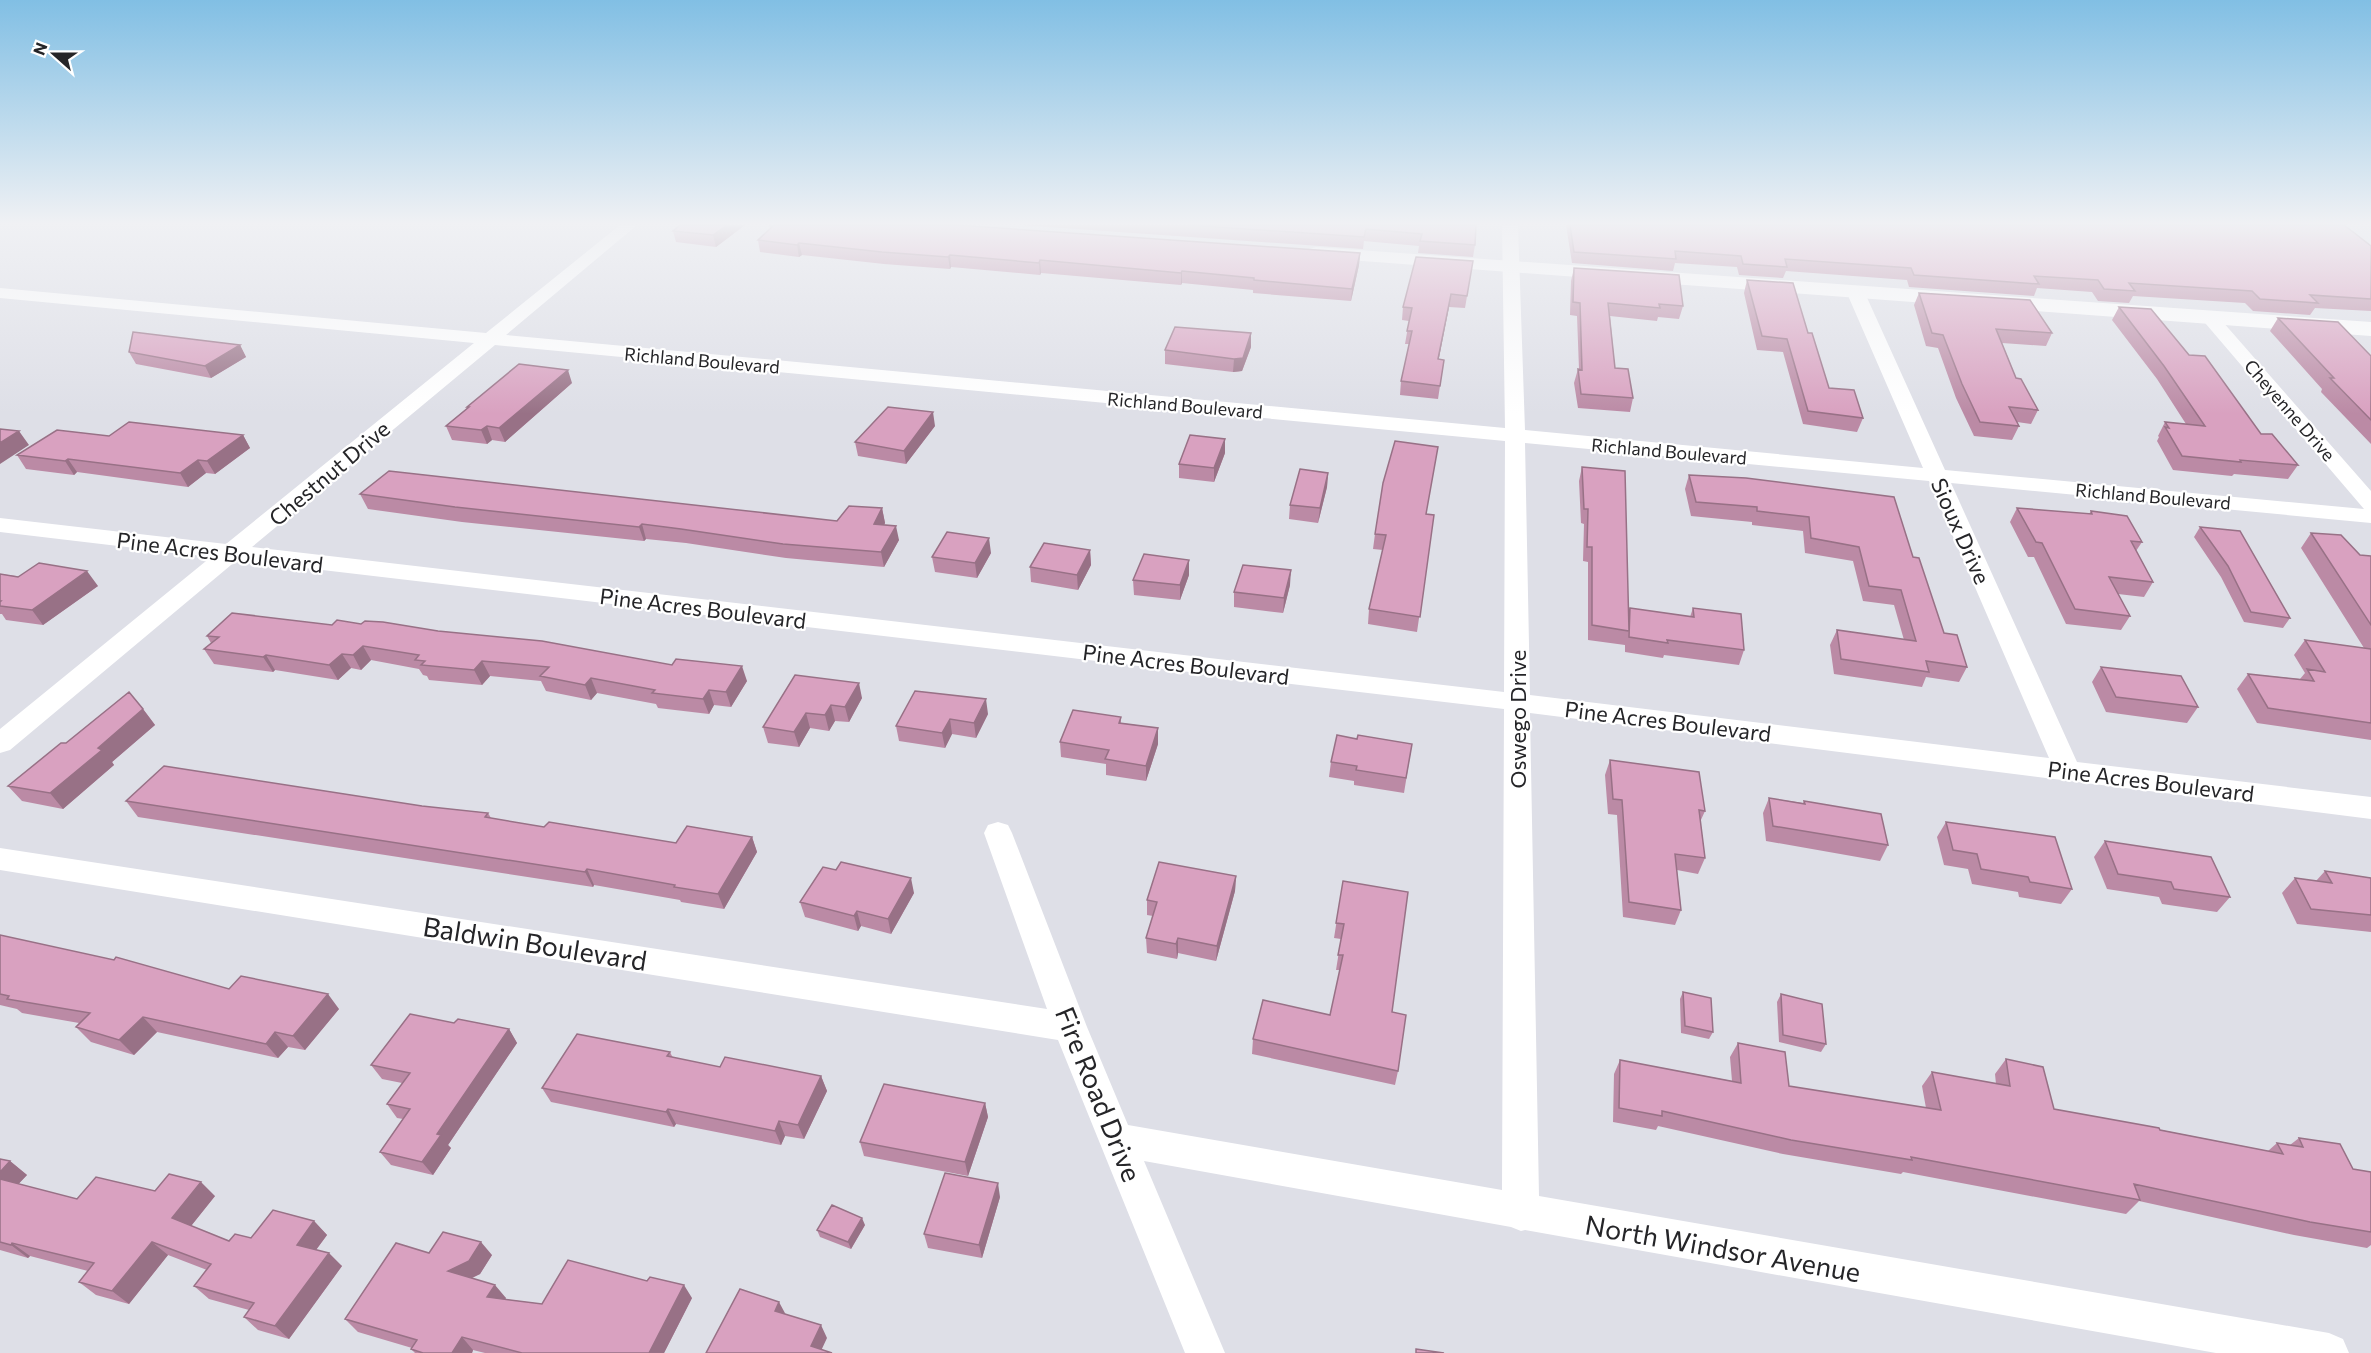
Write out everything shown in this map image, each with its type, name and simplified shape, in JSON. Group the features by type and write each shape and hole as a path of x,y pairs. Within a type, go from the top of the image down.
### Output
{"street":[{"name":"Chestnut Drive","path":"0,742 232,554 551,288"},
{"name":"Oswego Drive","path":"1511,288 1515,436 1521,1213"},
{"path":"1814,288 2371,328"},
{"name":"Sioux Drive","path":"1855,291 2068,771"},
{"name":"Richland Boulevard","path":"0,293 2371,516"},
{"name":"Cheyenne Drive","path":"2209,317 2371,504"},
{"name":"Pine Acres Boulevard","path":"0,525 232,554 1517,702 2371,808"},
{"name":"Fire Road Drive","path":"998,833 1070,1027 1205,1353"},
{"name":"Baldwin Boulevard","path":"0,860 1070,1027"},
{"name":"North Windsor Avenue","path":"1118,1140 1521,1213 2329,1353"}],"building":[{"path":"1408,288 1468,288 1467,296 1451,294 1438,359 1444,360 1440,386 1401,381 1412,331 1407,331 1412,308 1403,307"},
{"path":"1573,288 1681,288 1683,306 1659,304 1660,308 1608,303 1615,368 1628,369 1633,398 1581,394 1578,369 1582,370 1580,303 1573,302"},
{"path":"1749,288 1795,288 1808,333 1812,333 1829,388 1854,390 1863,418 1808,411 1787,339 1762,336"},
{"path":"2133,288 2135,291 2104,289"},
{"path":"2208,288 2371,288 2371,299 2310,295 2318,303 2260,299 2252,291"},
{"path":"1919,293 2030,300 2052,333 1996,329 2016,378 2021,379 2038,410 2009,407 2019,426 1980,422 1943,335 1932,333"},
{"path":"2119,307 2151,309 2189,355 2205,356 2261,434 2272,434 2298,465 2182,456 2165,427 2169,428 2165,422 2205,426 2164,366"},
{"path":"2278,318 2338,322 2371,356 2371,420 2330,378 2334,378"},
{"path":"1175,327 1251,333 1243,358 1234,359 1165,350"},
{"path":"133,332 240,345 205,366 129,352"},
{"path":"519,364 568,370 499,428 487,426 481,430 446,426 469,407 467,407"},
{"path":"888,407 933,412 904,451 855,442"},
{"path":"129,422 243,435 207,461 198,460 180,473 17,455 57,430 109,436"},
{"path":"0,429 19,431 0,443"},
{"path":"1190,435 1225,439 1214,468 1179,464"},
{"path":"1395,441 1438,447 1426,514 1434,515 1420,617 1369,609 1386,535 1375,534 1383,483"},
{"path":"1582,467 1625,471 1629,631 1592,625 1592,547 1587,547 1588,509 1584,509"},
{"path":"1300,469 1328,473 1320,508 1290,505"},
{"path":"389,471 837,521 849,506 882,508 874,524 896,526 881,552 783,544 642,524 639,527 360,494"},
{"path":"1689,475 1746,478 1894,497 1913,557 1919,558 1944,633 1957,635 1967,667 1926,661 1929,672 1841,659 1837,630 1916,641 1901,590 1869,586 1859,547 1811,538 1809,517 1757,511 1757,507 1696,502"},
{"path":"2017,508 2092,514 2091,511 2127,516 2142,542 2131,541 2153,582 2109,577 2130,616 2075,609 2042,543 2036,542"},
{"path":"2200,527 2240,531 2290,618 2251,612 2228,566"},
{"path":"947,532 989,538 975,563 932,557"},
{"path":"2311,533 2341,535 2360,555 2371,556 2371,625"},
{"path":"1044,543 1090,550 1077,575 1030,567"},
{"path":"1144,554 1189,560 1180,585 1133,580"},
{"path":"39,563 87,571 32,610 0,606 0,574 18,577"},
{"path":"1243,565 1291,570 1284,598 1234,592"},
{"path":"1630,608 1694,617 1693,608 1741,614 1744,650 1629,637"},
{"path":"232,613 332,625 337,620 361,624 365,621 383,622 438,631 542,641 672,665 676,659 742,666 726,692 709,690 703,699 652,693 655,690 591,678 585,685 540,676 549,667 482,661 474,670 421,665 425,661 415,660 419,655 363,646 353,655 342,654 329,665 266,655 263,657 204,649 219,637 207,636"},
{"path":"2305,640 2371,649 2371,723 2268,708 2248,674 2314,681 2307,669 2325,672"},
{"path":"2101,667 2181,676 2198,707 2116,697"},
{"path":"795,675 859,683 845,707 831,705 825,715 806,713 794,732 763,727"},
{"path":"915,691 986,699 974,723 950,719 942,733 896,726"},
{"path":"129,692 143,709 98,748 102,750 50,793 8,786 61,743 66,743"},
{"path":"1073,710 1121,717 1119,723 1158,728 1146,766 1105,759 1109,750 1060,742"},
{"path":"1337,735 1357,739 1358,735 1412,744 1406,778 1356,770 1357,766 1331,762"},
{"path":"1610,760 1699,772 1705,811 1699,810 1705,858 1675,854 1681,910 1629,902 1622,800 1613,799"},
{"path":"164,766 422,806 488,813 485,817 544,827 549,822 676,843 687,826 752,837 718,894 587,869 585,872 126,801"},
{"path":"1769,798 1805,804 1804,801 1881,814 1888,845 1773,826"},
{"path":"1946,822 2055,837 2072,889 2030,882 2028,877 1981,869 1977,854 1953,850"},
{"path":"2105,841 2211,857 2230,897 2174,889 2171,882 2118,874"},
{"path":"841,862 911,878 888,919 857,911 854,916 800,902 823,867 836,870"},
{"path":"1159,862 1236,876 1217,946 1178,938 1176,944 1146,938 1157,902 1147,900"},
{"path":"2325,871 2371,878 2371,915 2311,909 2295,878 2332,883"},
{"path":"1343,881 1408,892 1392,1012 1406,1015 1398,1071 1253,1039 1263,1000 1330,1015 1343,955 1338,955 1344,924 1336,923"},
{"path":"0,935 114,960 116,957 229,989 241,976 328,994 293,1036 275,1032 266,1044 143,1017 119,1040 76,1027 90,1013 7,999 9,996 0,994"},
{"path":"1683,992 1711,998 1713,1032 1685,1026"},
{"path":"1781,994 1822,1004 1826,1044 1783,1035"},
{"path":"410,1014 454,1023 458,1019 509,1029 437,1134 441,1135 422,1162 380,1152 410,1109 387,1104 410,1073 371,1065"},
{"path":"577,1034 670,1052 667,1056 720,1067 725,1057 821,1076 798,1125 779,1121 775,1131 668,1109 666,1112 542,1088"},
{"path":"1738,1043 1785,1052 1789,1086 1941,1110 1932,1072 2010,1086 2006,1059 2043,1067 2054,1109 2283,1154 2277,1143 2303,1147 2299,1138 2340,1144 2353,1169 2371,1172 2371,1232 2310,1222 2134,1184 2140,1200 1911,1157 1912,1160 1791,1140 1662,1111 1662,1116 1619,1108 1620,1060 1741,1083"},
{"path":"884,1084 985,1103 965,1162 860,1142"},
{"path":"0,1159 10,1161 0,1172"},
{"path":"945,1173 998,1183 979,1245 924,1234"},
{"path":"169,1174 201,1182 172,1218 229,1241 235,1234 251,1238 273,1210 314,1221 297,1245 329,1253 275,1326 244,1317 254,1303 194,1286 211,1264 152,1242 112,1291 79,1282 94,1263 0,1242 0,1179 77,1199 96,1177 155,1191"},
{"path":"832,1205 862,1218 848,1242 817,1230"},
{"path":"443,1232 481,1242 469,1261 448,1271 495,1285 487,1297 542,1304 568,1260 647,1281 650,1277 684,1285 649,1353 522,1353 462,1337 452,1353 423,1353 411,1349 417,1340 345,1319 396,1243 429,1253"},
{"path":"740,1289 779,1302 775,1311 821,1325 811,1346 832,1353 706,1353"},
{"path":"1416,1349 1444,1353 1416,1353"}]}
